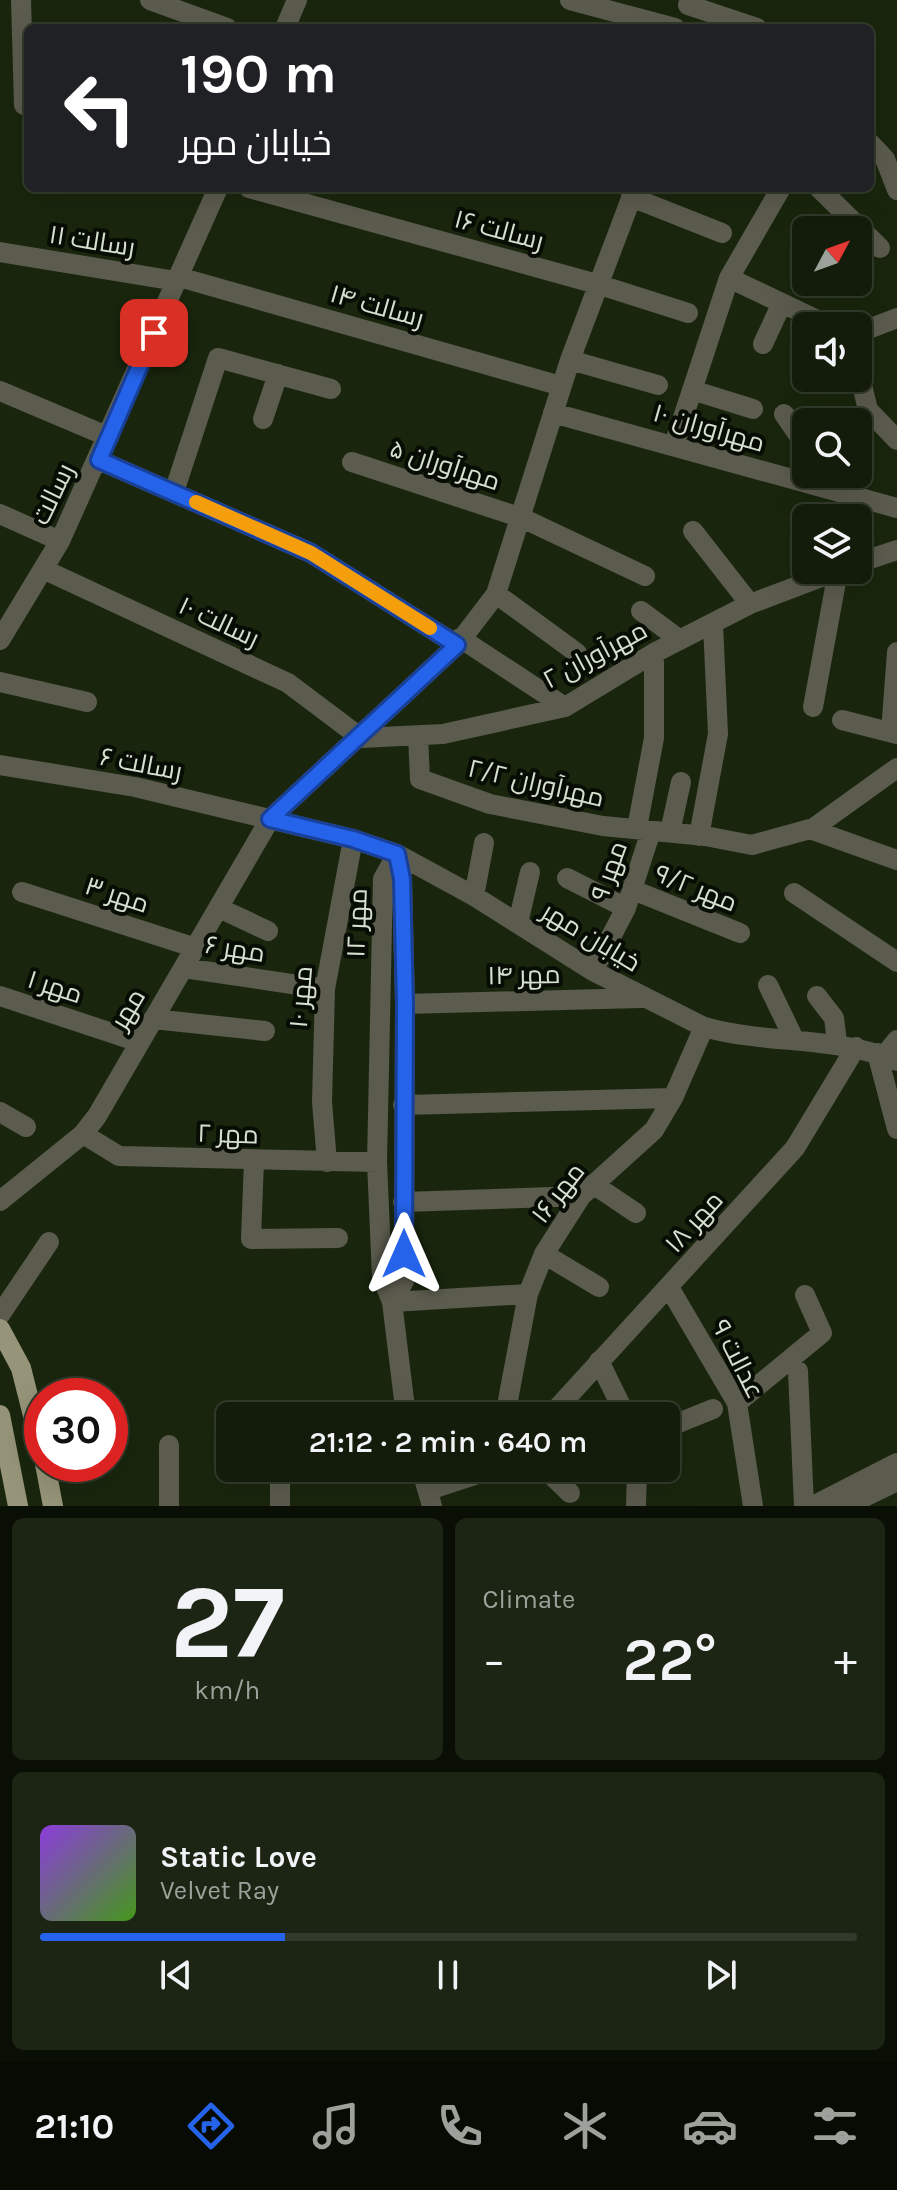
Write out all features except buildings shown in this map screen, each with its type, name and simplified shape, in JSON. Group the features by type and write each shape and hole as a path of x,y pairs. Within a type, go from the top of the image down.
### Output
{"main road":[{"path":"0,1329 24,1380"},
{"path":"0,1415 11,1493"},
{"path":"48,1482 53,1506"}],"street":[{"path":"21,0 24,64"},
{"path":"150,0 216,24"},
{"path":"287,24 297,0"},
{"path":"579,1 629,8 666,24"},
{"path":"686,24 688,2 746,24"},
{"path":"874,147 885,159 897,190"},
{"name":"رسالت","path":"0,640 60,541 99,460 216,192"},
{"name":"رسالت ۱۶","path":"264,192 597,284 688,313"},
{"path":"577,653 496,594 561,386 633,192 722,233"},
{"path":"674,445 729,278 776,192"},
{"path":"823,192 880,248"},
{"name":"رسالت ۱۱","path":"0,252 178,279"},
{"path":"729,278 801,312"},
{"name":"رسالت ۱۴","path":"178,279 561,386"},
{"path":"763,344 782,303"},
{"path":"872,328 897,318"},
{"path":"174,492 218,358 331,389"},
{"path":"570,360 658,385"},
{"path":"263,419 278,374"},
{"path":"692,390 753,409"},
{"path":"0,391 109,437"},
{"path":"864,392 868,410 897,440"},
{"name":"مهرآوران ۱۰","path":"553,413 897,508"},
{"path":"784,414 792,426"},
{"path":"99,460 311,553 565,707"},
{"name":"مهرآوران ۵","path":"352,462 522,518 645,576"},
{"path":"0,514 60,541"},
{"path":"693,531 750,604"},
{"path":"872,560 892,555"},
{"name":"رسالت ۱۰","path":"45,570 288,683 361,738"},
{"name":"مهرآوران ۲","path":"361,738 443,734 565,707 654,653 750,604 802,584"},
{"path":"813,707 836,584"},
{"name":"مهر","path":"0,1201 83,1134 97,1116 270,819 361,738 459,642 496,594"},
{"path":"641,611 680,640"},
{"path":"699,836 718,734 713,624"},
{"path":"653,831 654,653"},
{"path":"842,720 894,733 897,659"},
{"path":"0,682 87,702"},
{"name":"مهرآوران ۲/۲","path":"418,736 420,779 490,804 603,826 653,831"},
{"name":"رسالت ۶","path":"0,765 135,787 270,819"},
{"path":"812,829 897,768"},
{"path":"653,831 681,782"},
{"name":"خیابان مهر","path":"270,819 353,839 397,854 474,896 593,971 704,1027 723,1032 793,1037 889,1052"},
{"path":"653,831 752,845 798,830 812,829 897,860"},
{"name":"مهر ۹","path":"593,971 629,899 653,831"},
{"name":"مهر ۱۰","path":"327,1162 322,1102 325,989 353,839"},
{"path":"474,896 484,843"},
{"name":"مهر ۱۲","path":"392,1302 404,1281 405,1004 402,879 397,854"},
{"name":"مهر ۱۲","path":"392,1302 382,1277 377,1162 383,879 397,854"},
{"path":"518,923 530,872"},
{"name":"مهر ۹/۲","path":"567,878 740,933"},
{"name":"مهر ۳","path":"22,892 196,948"},
{"path":"794,893 897,962"},
{"path":"219,908 268,931"},
{"name":"مهر ۶","path":"184,968 325,989"},
{"path":"768,985 793,1037"},
{"name":"مهر ۱","path":"0,996 139,1042"},
{"path":"817,996 834,1018 846,1044"},
{"name":"مهر ۱۴","path":"405,1004 644,998"},
{"path":"153,1019 265,1031"},
{"name":"مهر ۱۶","path":"508,1402 528,1294 544,1254 587,1190 654,1130 673,1098 704,1027"},
{"name":"مهر ۱۸","path":"562,1402 670,1289 795,1148 846,1044"},
{"path":"889,1052 897,1129"},
{"path":"403,1105 673,1098"},
{"path":"0,1112 26,1127"},
{"path":"378,1132 404,1133"},
{"name":"مهر ۲","path":"83,1134 119,1156 377,1162"},
{"path":"254,1160 251,1239 338,1238"},
{"path":"403,1202 587,1190 636,1213"},
{"path":"0,1315 49,1242"},
{"path":"544,1254 599,1287"},
{"name":"عدالت ۹","path":"670,1289 737,1403 753,1506"},
{"path":"404,1402 392,1302 528,1294"},
{"path":"737,1403 822,1333 805,1295"},
{"path":"599,1361 619,1402"},
{"path":"798,1371 804,1506"},
{"path":"680,1422 713,1409"},
{"path":"169,1445 169,1506"},
{"path":"813,1506 897,1463"},
{"path":"846,1506 872,1501 897,1481"},
{"path":"280,1482 280,1506"},
{"path":"431,1498 466,1482"},
{"path":"559,1482 570,1493"},
{"path":"636,1506 637,1482"}],"slow traffic":[{"path":"196,502 311,553 430,628"}],"route":[{"path":"154,333 99,460 311,553 457,645 361,738 270,819 353,839 397,854 402,879 405,1004 404,1254"}]}
